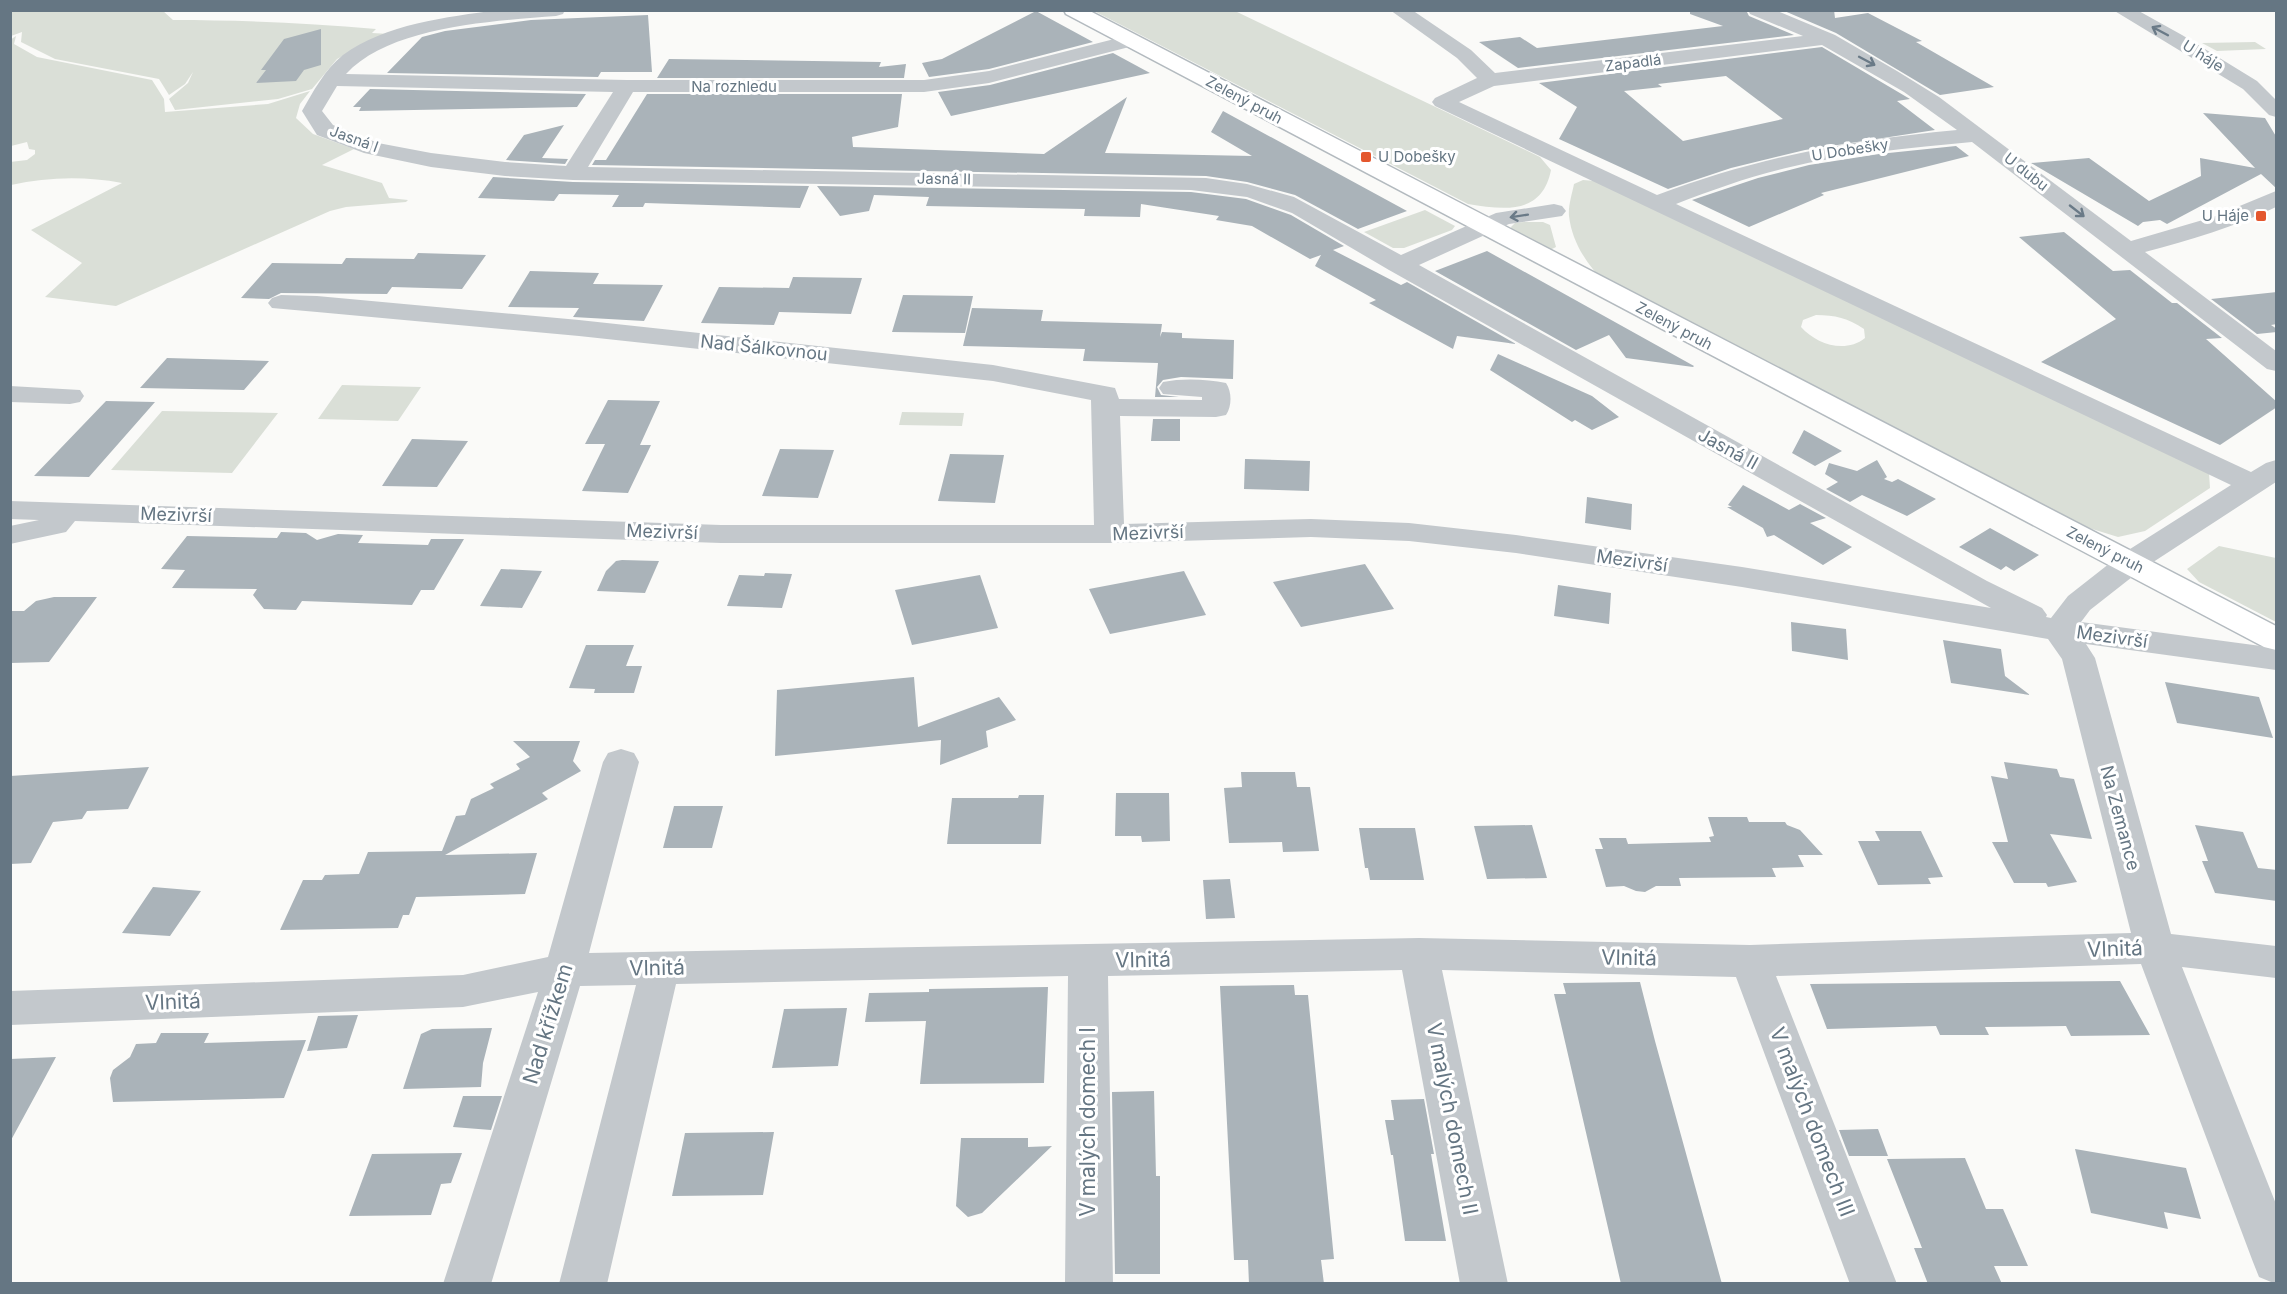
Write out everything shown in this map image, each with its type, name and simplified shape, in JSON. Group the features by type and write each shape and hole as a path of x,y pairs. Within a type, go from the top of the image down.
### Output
{"street":[{"name":"Jasná I","path":"556,10 432,27 382,42 350,59 332,80 312,111 325,130 372,148 431,160 506,169 573,173"},
{"name":"Zelený pruh","path":"1073,10 2277,639"},
{"path":"1398,10 1464,54 1490,80"},
{"name":"U dubu","path":"1757,10 1828,39 1882,69 1932,101 2277,363"},
{"name":"U háje","path":"2122,10 2250,85 2277,111"},
{"name":"Zapadlá","path":"1657,203 1442,102 1490,80 1828,39"},
{"name":"Na rozhledu","path":"332,80 627,86 924,86 989,77 1130,40"},
{"path":"573,173 627,86"},
{"name":"U Dobešky","path":"1657,203 1719,179 1804,157 1898,142 1978,135"},
{"name":"Jasná II","path":"573,173 1191,183 1236,188 1270,195 1300,208 1976,588 2059,630"},
{"path":"2127,249 2200,231 2249,212 2277,198"},
{"path":"1657,203 2264,476"},
{"path":"1398,265 1504,218 1554,212"},
{"name":"Nad Šálkovnou","path":"281,303 317,304 567,327 993,373 1105,394 1105,407"},
{"path":"1109,534 1105,407 1216,409 1216,389 1173,388"},
{"path":"10,394 70,396"},
{"path":"2059,630 2079,603 2130,563 2220,507 2264,476"},
{"name":"Mezivrší","path":"10,510 711,534 1109,534 1311,528 1409,532 1516,544 1743,577 2059,630 2277,659"},
{"path":"10,535 55,526 70,511"},
{"name":"Na Zemance","path":"2059,630 2078,658 2155,948 2277,1262"},
{"name":"Nad křížkem","path":"467,1284 565,970 621,762"},
{"name":"Vlnitá","path":"10,1008 463,991 565,970 660,968 1419,954 1750,961 2155,948 2277,963"},
{"name":"V malých domech II","path":"1419,954 1484,1284"},
{"name":"V malých domech I","path":"1088,961 1089,1284"},
{"name":"V malých domech III","path":"1750,961 1874,1284"},
{"path":"583,1284 660,968"}],"shaded area":[{"path":"11,10 163,11 173,20 325,25 376,29 372,33 390,34 337,59 312,89 278,99 175,110 169,99 188,83 193,72 185,84 169,95 159,79 55,59 21,42 22,32 11,36"},
{"path":"1094,11 1235,11 1540,157 1551,170 1546,185 1531,202 1520,206 1495,208 1468,204"},
{"path":"16,36 14,44 37,57 152,80 164,99 165,112 268,104 310,91 300,104 296,118 313,134 354,149 322,165 382,183 389,198 408,200 330,211 116,306 45,297 82,263 31,230 122,183 66,178 11,185 10,162 27,160 35,154 35,150 29,149 27,142 11,146 10,40"},
{"path":"2255,42 2266,49 2217,51 2202,43"},
{"path":"1583,180 1595,181 2209,473 2210,488 2145,531 2118,537 2089,528 1605,282 1586,261 1573,235 1569,212 1574,184","holes":["1816,315 1841,318 1852,322 1864,329 1865,338 1857,343 1840,346 1823,342 1801,327 1803,320"]},
{"path":"1425,210 1455,226 1452,230 1404,248 1393,248 1364,232"},
{"path":"1543,222 1550,225 1556,247 1546,249 1512,231 1511,227 1515,223"},
{"path":"342,385 421,387 398,421 318,419"},
{"path":"162,411 278,413 232,473 111,470"},
{"path":"902,412 964,413 962,426 899,425"},
{"path":"2219,546 2276,558 2276,622 2199,582 2187,569"}],"building":[{"path":"1690,10 1746,10 1749,16 1794,35 1518,68 1479,42 1520,37 1537,48 1723,26 1690,14"},
{"path":"1782,10 1834,10 1835,18 1868,13 1922,41 1916,42 1994,87 1940,95 1836,33"},
{"path":"1036,11 1093,42 989,69 929,77 922,63 942,59"},
{"path":"648,15 652,72 601,72 598,77 387,73 422,37 445,31 531,20"},
{"path":"321,29 321,65 304,70 296,81 256,83 266,70 261,70 284,39"},
{"path":"1822,47 1910,99 1897,101 1935,130 1805,150 1731,168 1668,189 1559,139 1577,107 1539,83","holes":["1726,76 1783,119 1683,141 1624,91 1662,87 1658,84"]},
{"path":"1113,53 1150,73 951,116 938,92 990,85"},
{"path":"669,59 881,62 879,67 906,64 904,78 657,78"},
{"path":"370,89 586,94 577,107 359,111 361,107 353,107"},
{"path":"647,94 902,94 898,127 852,137 853,147 1044,154 1127,97 1105,153 1252,156 1211,132 1223,111 1407,211 1358,229 1295,195 1247,182 1206,176 592,165 595,160 606,160"},
{"path":"2203,113 2265,118 2277,138 2277,189 2261,174 2167,224 2160,220 2143,222 2138,226 2031,163 2089,158 2149,201 2201,176 2200,158 2255,168"},
{"path":"564,125 542,158 568,159 565,164 506,160 524,135"},
{"path":"1956,146 1969,156 1821,193 1824,195 1749,227 1692,200 1758,178 1809,165 1879,154"},
{"path":"493,177 573,182 809,186 800,208 645,203 643,207 612,207 619,195 559,194 554,201 478,198"},
{"path":"817,186 1191,192 1246,199 1291,215 1344,246 1333,250 1401,285 1407,282 1516,344 1457,336 1453,349 1369,303 1376,300 1315,266 1321,255 1310,259 1252,226 1216,220 1219,216 1141,204 1140,217 1084,216 1085,209 926,206 929,197 874,195 869,211 840,216"},
{"path":"2064,232 2113,271 2130,270 2222,338 2206,339 2277,402 2277,407 2220,445 2041,362 2116,319 2019,237"},
{"path":"1487,251 1694,366 1626,358 1609,335 1576,350 1435,271"},
{"path":"418,253 486,255 462,289 392,287 387,294 281,293 269,299 241,298 272,263 342,264 346,258 414,259"},
{"path":"530,271 599,273 593,284 663,285 644,321 573,317 579,308 508,307"},
{"path":"793,277 862,278 851,314 779,312 774,325 701,323 719,287 789,288"},
{"path":"2277,292 2277,324 2271,325 2277,329 2277,332 2257,334 2211,299"},
{"path":"903,295 973,296 965,333 892,332"},
{"path":"972,308 1043,310 1041,321 1162,324 1160,337 1162,332 1182,333 1182,338 1234,340 1233,379 1181,377 1163,380 1157,387 1161,395 1179,397 1155,397 1158,363 1083,361 1085,349 963,346"},
{"path":"1498,354 1592,396 1619,417 1592,430 1575,420 1572,422 1490,370"},
{"path":"167,358 269,361 244,390 140,388"},
{"path":"608,400 660,401 640,445 651,445 628,493 582,491 605,444 585,444"},
{"path":"106,401 155,402 89,477 34,476"},
{"path":"1153,419 1180,419 1180,441 1151,441"},
{"path":"1804,430 1842,451 1815,466 1792,453"},
{"path":"412,439 468,441 437,487 382,486"},
{"path":"780,449 834,450 818,498 762,496"},
{"path":"950,454 1004,455 995,503 938,501"},
{"path":"1245,459 1310,461 1309,491 1244,489"},
{"path":"1877,460 1887,477 1884,479 1892,482 1898,479 1936,499 1907,516 1862,495 1850,502 1826,489 1838,482 1825,474 1829,463 1857,471"},
{"path":"1743,485 1789,510 1800,504 1826,518 1810,523 1852,547 1823,565 1774,535 1767,537 1763,528 1727,507 1732,507 1728,505"},
{"path":"1587,497 1632,504 1631,530 1585,523"},
{"path":"1990,528 2039,555 2014,571 2006,566 2001,570 1959,547"},
{"path":"281,532 306,533 317,540 338,534 363,535 358,543 428,545 431,539 464,539 434,590 421,590 412,605 302,601 296,610 264,609 253,595 257,589 172,588 185,570 161,569 187,536 277,538"},
{"path":"616,561 659,561 645,593 597,591 606,571"},
{"path":"1365,564 1394,609 1301,627 1273,582"},
{"path":"501,569 542,571 522,608 480,606"},
{"path":"1184,571 1206,615 1110,634 1089,589"},
{"path":"765,573 792,574 782,608 727,606 739,575 764,576"},
{"path":"980,575 998,628 912,645 895,590"},
{"path":"1558,585 1611,593 1609,624 1554,616"},
{"path":"54,597 97,597 49,662 10,663 10,611 24,611 36,601"},
{"path":"1791,622 1846,629 1848,660 1792,651"},
{"path":"1943,640 2001,649 2005,676 2030,695 1951,683"},
{"path":"586,645 634,645 626,666 642,666 634,693 594,693 595,689 569,688"},
{"path":"914,677 918,727 999,697 1016,720 986,731 988,747 940,765 941,740 775,756 777,690"},
{"path":"2165,682 2259,697 2273,738 2177,723"},
{"path":"513,741 580,741 573,761 581,771 542,793 548,799 445,855 537,853 525,894 416,897 409,915 403,915 398,928 280,930 303,880 322,880 325,875 359,874 368,852 442,851 456,816 465,815 471,799 494,788 490,784 520,769 516,764 530,757"},
{"path":"2004,762 2057,769 2060,777 2074,779 2092,839 2050,834 2077,882 2048,887 2046,883 2014,883 1992,842 2008,842 1991,776 2008,779"},
{"path":"149,767 128,809 87,811 82,819 53,822 31,863 10,864 10,776"},
{"path":"1241,772 1295,772 1297,787 1310,787 1319,851 1283,852 1282,842 1229,843 1224,788 1242,787"},
{"path":"1116,793 1169,793 1170,841 1142,842 1141,836 1115,836"},
{"path":"1019,795 1044,795 1041,844 947,844 952,798 1018,798"},
{"path":"674,806 723,806 712,848 663,848"},
{"path":"1708,817 1747,817 1749,822 1785,822 1800,830 1823,855 1798,855 1804,867 1772,868 1776,877 1679,878 1681,886 1656,886 1645,892 1624,886 1606,887 1595,849 1603,849 1599,838 1626,838 1628,844 1711,842 1709,837 1714,836"},
{"path":"1532,825 1547,878 1487,879 1474,826"},
{"path":"2195,825 2243,832 2258,868 2277,870 2277,901 2215,893 2202,861 2208,861"},
{"path":"1359,828 1415,828 1424,880 1370,880 1368,868 1365,868"},
{"path":"1875,831 1921,831 1943,877 1928,878 1931,884 1878,885 1858,841 1880,841"},
{"path":"1230,879 1235,918 1206,919 1203,880"},
{"path":"153,887 201,891 170,936 122,933"},
{"path":"2120,981 2150,1035 2071,1036 2066,1026 1985,1027 1989,1035 1940,1035 1936,1026 1827,1029 1810,984"},
{"path":"1640,982 1722,1284 1621,1284 1554,994 1566,994 1563,983"},
{"path":"1294,985 1295,995 1308,995 1334,1259 1321,1260 1324,1284 1249,1284 1248,1260 1234,1260 1220,986"},
{"path":"1048,987 1044,1083 920,1084 926,1021 865,1022 869,993 929,992 929,989"},
{"path":"847,1008 838,1066 772,1068 784,1009"},
{"path":"358,1015 347,1048 307,1051 318,1016"},
{"path":"492,1028 483,1063 481,1087 403,1089 421,1034 432,1029"},
{"path":"161,1033 209,1033 204,1043 306,1040 284,1098 113,1102 110,1078 113,1070 130,1057 136,1044 156,1043"},
{"path":"56,1057 41,1085 10,1142 10,1059"},
{"path":"1154,1091 1156,1176 1160,1176 1160,1274 1115,1274 1112,1092"},
{"path":"463,1096 502,1096 491,1130 453,1127"},
{"path":"1424,1099 1446,1241 1405,1241 1393,1155 1391,1155 1385,1120 1394,1120 1391,1100"},
{"path":"1878,1129 1888,1156 1849,1156 1839,1130"},
{"path":"774,1132 763,1195 672,1196 685,1133"},
{"path":"961,1138 1028,1138 1028,1147 1052,1146 982,1213 968,1217 956,1206"},
{"path":"2075,1149 2186,1168 2201,1219 2164,1212 2168,1229 2091,1213"},
{"path":"462,1153 451,1183 441,1184 431,1215 349,1216 372,1154"},
{"path":"1965,1158 1986,1209 2003,1209 2028,1266 1994,1266 2002,1284 1928,1284 1914,1248 1922,1248 1887,1159"}],"place":[{"name":"U Dobešky","path":"1366,157"},
{"name":"U Háje","path":"2261,216"}]}
